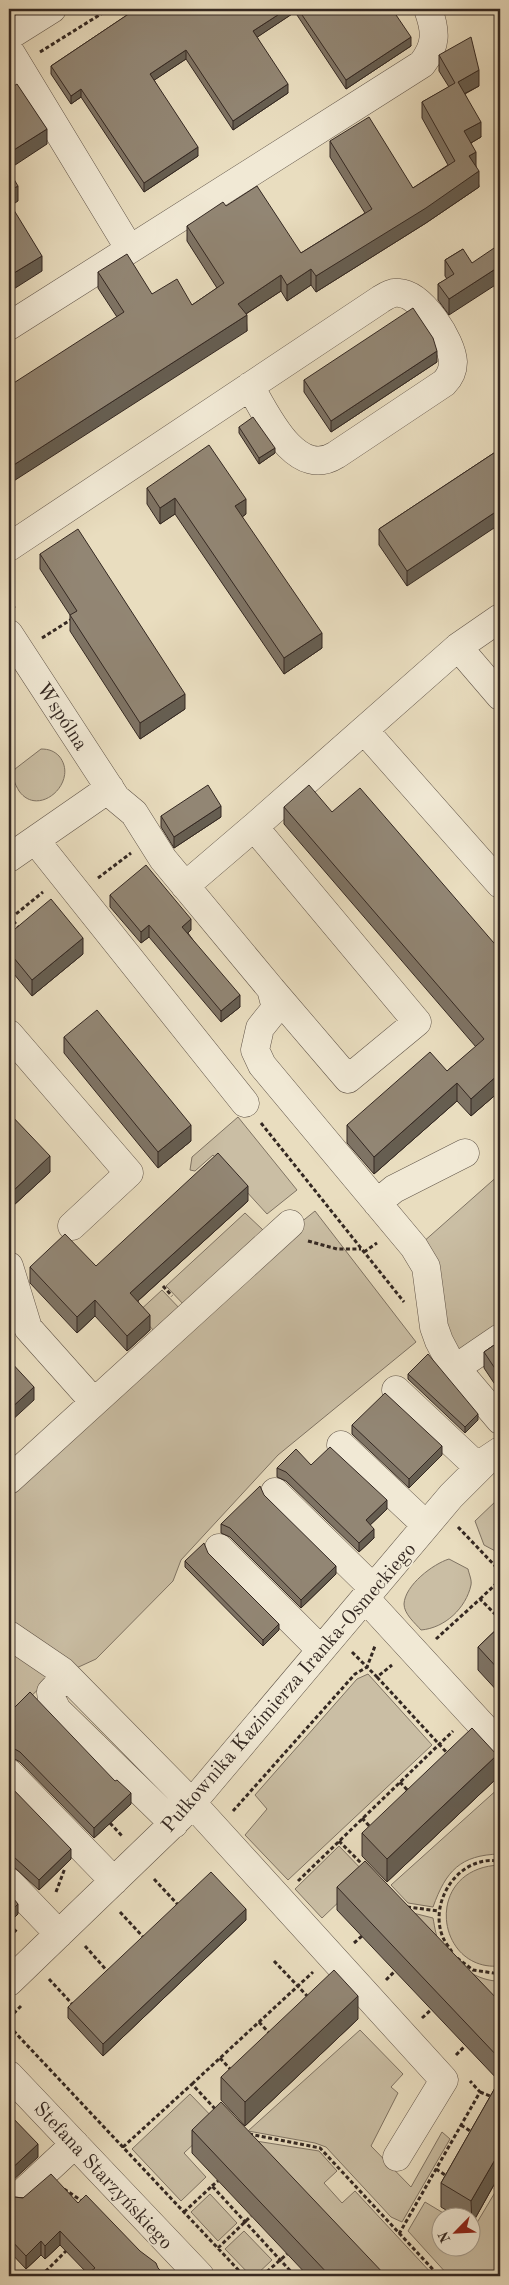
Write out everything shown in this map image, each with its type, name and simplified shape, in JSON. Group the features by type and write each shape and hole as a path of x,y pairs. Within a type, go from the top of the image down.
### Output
{"street":[{"path":"9,36 52,9"},
{"path":"9,326 129,248 422,64 432,51 434,27 428,9"},
{"path":"14,58 129,248"},
{"path":"9,547 250,386 392,293 400,292 427,310 449,345 453,362 451,376 444,383 330,459 320,462 305,458 290,447 280,436 250,386"},
{"path":"185,886 458,647 500,618"},
{"name":"Wspólna","path":"9,634 113,793 134,813 163,859 348,1080 417,1022 254,827"},
{"path":"458,647 500,696"},
{"path":"364,730 500,884"},
{"path":"9,858 113,793"},
{"path":"35,840 245,1102"},
{"path":"271,989 276,1008 260,1028 255,1050 262,1065 414,1247 426,1267 434,1327 442,1347 456,1368 500,1420"},
{"path":"9,1034 129,1173 72,1226"},
{"path":"377,1203 394,1189 464,1153"},
{"path":"9,1480 290,1224"},
{"path":"9,1266 28,1328 94,1402"},
{"path":"456,1368 500,1338"},
{"path":"396,1390 479,1468"},
{"path":"341,1445 433,1517"},
{"name":"Pułkownika Kazimierza Iranka-Osmeckiego","path":"9,1982 174,1824 433,1517 479,1468 500,1452"},
{"path":"275,1492 369,1593 412,1649 500,1746"},
{"path":"219,1548 322,1650"},
{"path":"9,1635 66,1676 192,1804 444,2080 397,2157"},
{"path":"66,1676 51,1692 52,1700 57,1710 174,1824"},
{"path":"9,1773 114,1881"},
{"path":"9,1882 59,1934"},
{"name":"Stefana Starzyńskiego","path":"9,2075 200,2276"},
{"path":"19,2196 75,2144"}],"path":[{"path":"14,58 109,9"},
{"path":"37,641 72,619"},
{"path":"26,936 10,917 45,890"},
{"path":"245,1102 419,1321 434,1327"},
{"path":"290,1224 305,1240 337,1249 363,1251 370,1248"},
{"path":"433,1517 500,1572"},
{"path":"377,1677 412,1649 433,1642 500,1580"},
{"path":"480,1598 500,1620"},
{"path":"232,1812 355,1674 367,1667 452,1757"},
{"path":"279,1899 471,1713"},
{"path":"400,1782 412,1795"},
{"path":"362,1818 375,1831"},
{"path":"339,1841 365,1867"},
{"path":"500,1860 484,1861 462,1870 446,1888 439,1911 442,1935 454,1956 473,1970 500,1974"},
{"path":"154,1879 181,1908"},
{"path":"403,1907 439,1911"},
{"path":"120,1912 147,1940"},
{"path":"87,1949 110,1974"},
{"path":"123,2147 331,1956"},
{"path":"274,1961 313,2003"},
{"path":"52,1982 75,2007"},
{"path":"259,2022 274,2039"},
{"path":"9,2026 244,2276"},
{"path":"220,2058 236,2075"},
{"path":"468,2080 480,2092 500,2100"},
{"path":"192,2084 218,2111"},
{"path":"399,2234 480,2092"},
{"path":"495,2097 500,2092"},
{"path":"461,2125 480,2137"},
{"path":"247,2134 320,2148 439,2276"},
{"path":"436,2169 455,2181"},
{"path":"184,2212 218,2181"},
{"path":"212,2186 295,2276"},
{"path":"79,2208 82,2201"},
{"path":"218,2248 251,2216"},
{"path":"41,2276 66,2251"},
{"path":"262,2276 287,2254"}],"shaded area":[{"path":"41,749 46,749 59,756 64,766 64,776 61,785 54,793 46,799 37,801 27,799 19,791 13,775 15,769"},
{"path":"238,1117 297,1190 267,1214 213,1155 195,1171 190,1170 192,1157"},
{"path":"500,1174 500,1325 458,1354 453,1347 422,1243"},
{"path":"315,1211 416,1342 278,1455 181,1560 173,1581 96,1659 46,1682 9,1717 9,1492 265,1251"},
{"path":"245,1213 263,1230 186,1307 166,1286"},
{"path":"162,1290 182,1311 157,1334 137,1313"},
{"path":"497,1500 500,1500 499,1553 484,1545 475,1521"},
{"path":"449,1559 468,1569 471,1583 468,1593 459,1609 446,1621 421,1630 404,1608 406,1597 414,1583 421,1576 435,1565"},
{"path":"368,1674 432,1745 288,1880 245,1835 267,1809 255,1795 357,1679"},
{"path":"500,1787 500,1854 474,1858 456,1867 443,1884 433,1907 408,1903 391,1885"},
{"path":"339,1846 367,1875 322,1918 295,1889"},
{"path":"500,1865 500,1966 478,1964 462,1953 451,1937 446,1919 449,1900 458,1883 475,1870"},
{"path":"409,1912 433,1918 439,1942 454,1961 476,1976 492,1981 500,1981 500,2024"},
{"path":"360,2030 403,2074 391,2087 398,2093 371,2146 411,2187 442,2132 450,2139 402,2222 391,2217 326,2147 315,2143 248,2131"},
{"path":"190,2094 217,2122 184,2153 206,2177 181,2201 132,2149"},
{"path":"243,2139 319,2151 337,2171 324,2183 342,2203 355,2191 434,2276 371,2276"},
{"path":"500,2184 500,2266 495,2276 448,2275 433,2258 482,2258 482,2214"},
{"path":"210,2194 237,2223 218,2241 191,2212"},
{"path":"425,2202 435,2208 432,2208 432,2257 408,2231"},
{"path":"244,2231 272,2260 255,2276 251,2276 225,2249"}],"building":[{"path":"136,9 287,9 253,31 288,84 233,121 186,50 150,74 198,147 144,183 81,89 71,96 51,66"},
{"path":"298,9 392,9 411,37 346,80"},
{"path":"471,37 479,70 458,82 481,122 464,131 476,152 469,156 479,171 426,208 316,276 311,269 287,285 281,275 238,304 247,315 9,468 9,386 124,312 98,272 127,254 152,294 177,279 192,305 224,283 187,226 223,202 226,206 257,186 301,253 372,209 330,141 369,117 413,188 455,161 422,102 455,83 439,55"},
{"path":"17,84 47,129 9,153 9,89"},
{"path":"9,171 18,186 9,191"},
{"path":"9,202 42,256 9,276"},
{"path":"500,244 500,266 449,299 438,284 454,274 445,260 463,249 472,263"},
{"path":"413,308 433,338 437,351 331,421 304,380"},
{"path":"253,417 275,448 259,458 239,427"},
{"path":"209,445 246,499 235,506 322,633 284,658 175,498 160,508 147,488"},
{"path":"500,449 500,509 407,571 379,529"},
{"path":"78,529 185,694 140,723 70,615 77,611 40,554"},
{"path":"208,785 221,806 174,837 161,816"},
{"path":"309,785 332,812 360,788 500,950 500,1073 471,1099 457,1083 374,1157 347,1125 430,1052 447,1071 484,1039 284,807"},
{"path":"500,837 500,845 496,841"},
{"path":"146,865 191,919 182,927 240,995 221,1011 149,925 141,932 110,895"},
{"path":"51,899 83,938 32,980 9,952 9,934"},
{"path":"97,1010 191,1125 158,1152 64,1037"},
{"path":"9,1113 50,1156 14,1190 9,1183"},
{"path":"218,1153 248,1186 130,1293 150,1315 127,1336 95,1300 77,1317 30,1267 65,1234 96,1266"},
{"path":"500,1341 500,1367 496,1370 484,1352"},
{"path":"428,1354 478,1414 465,1427 408,1374"},
{"path":"9,1360 34,1387 9,1410"},
{"path":"385,1393 442,1446 409,1479 352,1425"},
{"path":"330,1447 387,1500 366,1520 374,1529 359,1543 286,1472 277,1468 296,1449 311,1465"},
{"path":"260,1486 264,1495 336,1566 301,1600 230,1528 221,1524"},
{"path":"204,1543 208,1553 279,1624 263,1640 185,1561"},
{"path":"500,1626 500,1671 478,1647"},
{"path":"30,1692 115,1781 117,1780 131,1793 94,1828 20,1752 9,1748 9,1713"},
{"path":"472,1728 497,1755 387,1859 362,1833"},
{"path":"9,1785 71,1849 39,1880 14,1857 9,1857"},
{"path":"365,1861 500,2002 500,2059 337,1887"},
{"path":"211,1872 246,1909 103,2044 68,2007"},
{"path":"9,1893 18,1904 9,1913"},
{"path":"334,1970 358,1996 245,2102 221,2077"},
{"path":"500,2079 500,2151 471,2201 441,2183"},
{"path":"221,2102 386,2276 330,2276 192,2130"},
{"path":"9,2114 38,2144 9,2171"},
{"path":"51,2174 78,2203 86,2195 140,2251 156,2263 166,2276 85,2276 95,2268 60,2231 45,2246 41,2241 26,2256 9,2238 9,2194 14,2197 23,2198"}]}
